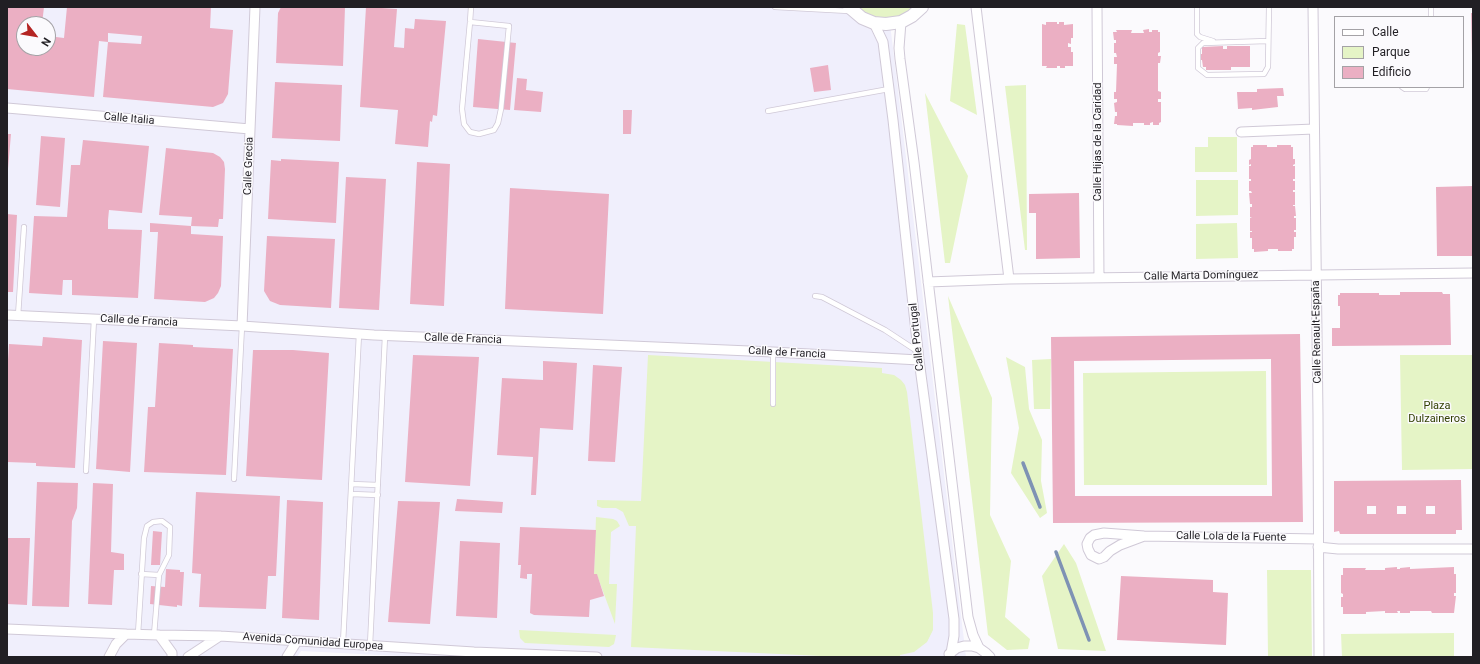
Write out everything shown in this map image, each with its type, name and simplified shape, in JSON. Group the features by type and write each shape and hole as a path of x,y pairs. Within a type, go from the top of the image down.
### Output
{"main road":[{"path":"851,9 862,18 874,23 886,24 901,22 912,16 922,7"}],"street":[{"name":"Calle Grecia","path":"242,326 255,7"},
{"path":"976,7 1009,278"},
{"name":"Calle Hijas de la Caridad","path":"1097,7 1099,278"},
{"name":"Calle Renault-España","path":"1313,7 1319,475 1319,657"},
{"name":"Calle Portugal","path":"901,22 899,48 900,59 968,617 973,635 979,648"},
{"name":"Calle Portugal","path":"874,23 882,42 889,89 919,356 954,619 954,636 949,655"},
{"name":"Calle Italia","path":"7,108 250,129"},
{"path":"1241,132 1314,129"},
{"name":"Calle Marta Domínguez","path":"928,282 1009,278 1473,273"},
{"name":"Calle de Francia","path":"7,315 242,326 385,336 773,352 919,356"},
{"name":"Calle Lola de la Fuente","path":"1144,536 1120,545 1110,551 1104,558 1099,559 1091,555 1087,544 1090,538 1094,535 1104,533 1318,543 1338,549 1473,549"},
{"path":"7,628 126,634"},
{"path":"109,657 116,644 126,634"},
{"name":"Avenida Comunidad Europea","path":"126,634 220,636 474,652 597,657"},
{"path":"156,635 172,653 172,657"},
{"path":"188,657 220,636"},
{"path":"288,657 297,641"},
{"path":"949,655 957,648 972,646 979,648 990,657"}],"lane":[{"path":"470,22 508,26 498,123 494,130 479,134 470,132 464,124 462,109 471,7"},
{"path":"775,7 851,9"},
{"path":"1197,7 1197,34 1200,37 1221,42"},
{"path":"1268,7 1268,41 1268,67 1264,74 1207,75 1198,68 1198,48 1203,43 1268,41"},
{"path":"1404,88 1426,88"},
{"path":"768,111 889,89"},
{"path":"18,316 24,228"},
{"path":"815,296 822,297 885,330 919,356"},
{"path":"86,471 94,319"},
{"path":"234,479 242,326"},
{"path":"343,643 359,334"},
{"path":"370,645 385,336"},
{"path":"773,352 773,404"},
{"path":"351,484 378,485"},
{"path":"351,494 378,495"},
{"path":"138,634 144,538 147,526 153,522 162,521 170,527 169,555 159,575 156,635"},
{"path":"141,574 159,575"}],"shaded area":[{"path":"7,7 888,7 966,657 418,657 301,651 297,657 7,657"}],"green space":[{"path":"849,7 922,7 886,24"},
{"path":"957,24 965,25 977,115 950,101"},
{"path":"1026,85 1027,250 1025,250 1005,86"},
{"path":"925,93 968,176 950,263 945,263"},
{"path":"1208,137 1237,137 1237,172 1195,172 1195,147 1208,147"},
{"path":"1196,180 1238,180 1238,215 1196,216"},
{"path":"1237,223 1238,258 1196,259 1196,224"},
{"path":"948,296 992,398 990,515 1011,561 1005,617 1030,639 1028,649 1007,650 988,635"},
{"path":"648,355 882,368 882,373 894,375 901,380 905,385 907,392 933,613 933,630 927,642 914,652 900,655 900,657 842,657 631,647 636,526 629,526 623,512 616,508 602,508 597,506 597,500 641,501"},
{"name":"Plaza Dulzaineros","path":"1400,355 1473,355 1473,469 1402,470"},
{"path":"1006,357 1025,367 1029,409 1042,440 1041,481 1047,513 1040,518 1011,473 1019,428"},
{"path":"1051,359 1050,409 1034,409 1032,360"},
{"path":"1266,371 1267,485 1084,485 1083,373"},
{"path":"596,517 613,519 617,521 620,526 611,532 609,584 617,584 615,624 597,575 594,574"},
{"path":"1064,544 1076,563 1106,651 1058,649 1042,576"},
{"path":"1267,570 1311,570 1312,657 1268,657"},
{"path":"519,630 616,635 614,644 609,647 525,643 520,638"},
{"path":"1454,633 1454,657 1342,657 1341,634"}],"building":[{"path":"7,7 44,7 43,16 16,16 16,56 56,56 56,37 64,38 67,7 211,7 210,28 233,30 228,94 223,103 213,107 103,97 108,42 99,41 94,97 7,89","holes":["108,33 142,36 141,44 108,42"]},
{"path":"281,7 345,7 343,66 276,63 278,13"},
{"path":"366,7 397,9 394,47 404,48 405,28 414,29 415,19 446,21 437,116 433,115 432,122 430,121 428,147 395,144 398,110 360,107"},
{"path":"1471,13 1473,13 1473,56 1472,56"},
{"path":"1046,22 1057,22 1057,24 1059,24 1059,22 1064,22 1064,25 1073,24 1073,38 1071,38 1071,44 1068,43 1068,47 1071,47 1071,52 1073,52 1073,66 1065,66 1065,68 1060,68 1060,66 1057,66 1057,68 1046,68 1047,66 1042,66 1042,24 1046,25"},
{"path":"1149,29 1149,32 1152,32 1152,30 1158,30 1158,32 1160,32 1160,52 1158,53 1158,56 1161,56 1160,63 1158,63 1158,91 1161,92 1161,99 1158,99 1158,102 1161,102 1161,122 1159,125 1153,125 1153,122 1150,123 1150,125 1144,125 1144,123 1133,123 1133,126 1114,124 1115,116 1117,116 1114,103 1117,102 1117,99 1114,99 1114,92 1116,92 1117,64 1114,64 1114,57 1117,57 1116,53 1114,53 1114,43 1116,43 1116,40 1114,40 1113,32 1117,32 1116,30 1132,30 1131,33 1144,33 1143,30"},
{"path":"478,39 516,43 510,110 473,107"},
{"path":"1223,46 1223,49 1227,49 1227,46 1250,46 1250,67 1231,67 1231,70 1206,70 1206,67 1203,67 1202,60 1200,60 1199,54 1202,54 1202,47"},
{"path":"828,65 831,90 814,92 810,68"},
{"path":"517,78 527,79 526,90 543,92 541,112 514,110"},
{"path":"275,82 342,85 340,141 272,138"},
{"path":"1283,88 1284,96 1277,96 1278,107 1252,110 1252,108 1238,109 1237,92 1257,92 1257,89"},
{"path":"623,110 632,110 631,134 623,134"},
{"path":"7,134 11,134 8,169 7,169"},
{"path":"41,136 65,138 60,207 36,205"},
{"path":"83,140 149,146 142,213 109,210 108,220 108,229 142,230 138,298 72,295 72,280 63,280 62,295 29,293 34,216 67,217 71,165 80,165"},
{"path":"1253,145 1277,147 1277,145 1291,145 1291,147 1293,147 1293,159 1295,159 1295,164 1293,166 1295,166 1295,179 1293,179 1293,181 1295,181 1295,190 1293,190 1293,192 1295,192 1295,205 1293,206 1295,206 1296,216 1294,216 1294,218 1296,218 1296,230 1294,230 1294,232 1296,232 1296,237 1294,237 1294,249 1292,249 1292,251 1268,249 1268,251 1254,252 1254,249 1252,249 1252,238 1250,238 1250,232 1252,231 1250,231 1250,218 1252,218 1250,217 1250,207 1252,207 1252,204 1250,204 1249,193 1252,193 1249,191 1249,181 1251,181 1251,179 1249,179 1249,166 1251,166 1251,164 1249,165 1249,160 1251,159 1251,147 1253,147"},
{"path":"166,148 213,153 220,157 224,162 223,219 219,219 218,227 191,226 192,217 159,215"},
{"path":"281,159 339,162 336,223 268,219 271,160 281,161"},
{"path":"417,162 450,164 444,306 410,304"},
{"path":"346,177 386,179 379,310 339,308"},
{"path":"1473,186 1473,256 1437,256 1436,187"},
{"path":"510,188 609,194 603,314 505,309"},
{"path":"1079,193 1080,258 1036,259 1036,213 1029,213 1029,194"},
{"path":"7,214 17,215 13,292 7,292"},
{"path":"150,223 191,226 191,234 223,236 221,286 214,298 205,302 154,299 158,232 150,232"},
{"path":"267,236 335,239 331,308 280,305 270,301 264,291"},
{"path":"1400,292 1442,292 1443,294 1450,294 1451,345 1332,346 1332,328 1340,328 1340,306 1338,306 1338,295 1340,295 1340,293 1379,293 1379,295 1400,295"},
{"path":"1300,334 1303,522 1053,523 1051,337","holes":["1271,359 1272,496 1075,496 1074,361"]},
{"path":"43,337 82,340 75,468 36,466 36,463 7,462 7,376 9,344 42,346"},
{"path":"103,341 137,343 130,472 96,469"},
{"path":"159,343 193,345 193,347 233,349 226,475 144,472 148,407 155,407"},
{"path":"253,350 293,350 329,353 322,480 246,476"},
{"path":"413,355 479,357 470,486 405,482"},
{"path":"543,361 577,363 573,430 540,428 536,495 531,495 533,457 497,455 502,378 543,380"},
{"path":"593,365 622,367 615,462 588,461"},
{"path":"1461,480 1462,530 1456,530 1456,534 1340,534 1339,531 1334,532 1334,481","holes":["1367,506 1376,506 1376,514 1367,514","1397,506 1406,506 1406,514 1397,514","1426,506 1435,506 1435,514 1426,514"]},
{"path":"37,482 78,483 77,508 72,521 69,607 32,606"},
{"path":"93,483 113,484 111,552 124,554 124,570 114,570 112,605 88,604"},
{"path":"196,492 280,496 276,576 268,576 266,609 199,607 201,574 192,573"},
{"path":"457,499 503,502 502,513 455,511"},
{"path":"287,500 323,502 319,620 282,618"},
{"path":"398,501 440,502 430,624 388,622"},
{"path":"520,527 596,530 594,574 597,574 604,596 590,600 589,617 534,615 530,613 532,574 527,574 527,579 520,578 521,565 518,565"},
{"path":"153,531 162,532 160,565 151,565"},
{"path":"7,538 30,538 27,605 7,604"},
{"path":"460,541 500,543 497,618 456,616"},
{"path":"1397,567 1397,569 1400,569 1410,567 1410,569 1454,567 1454,574 1456,574 1456,593 1454,593 1454,596 1456,596 1454,613 1410,611 1410,613 1400,613 1400,611 1397,611 1398,613 1385,613 1385,611 1366,612 1366,614 1343,614 1343,607 1341,607 1341,597 1343,597 1343,594 1341,593 1341,575 1343,575 1343,568 1385,570 1385,568"},
{"path":"166,569 180,570 180,572 184,572 182,606 177,605 177,607 150,604 151,586 165,587"},
{"path":"1121,576 1213,580 1213,592 1228,593 1226,645 1117,640"}],"waterway":[{"path":"1023,463 1040,507"},
{"path":"1056,552 1089,640"}]}
